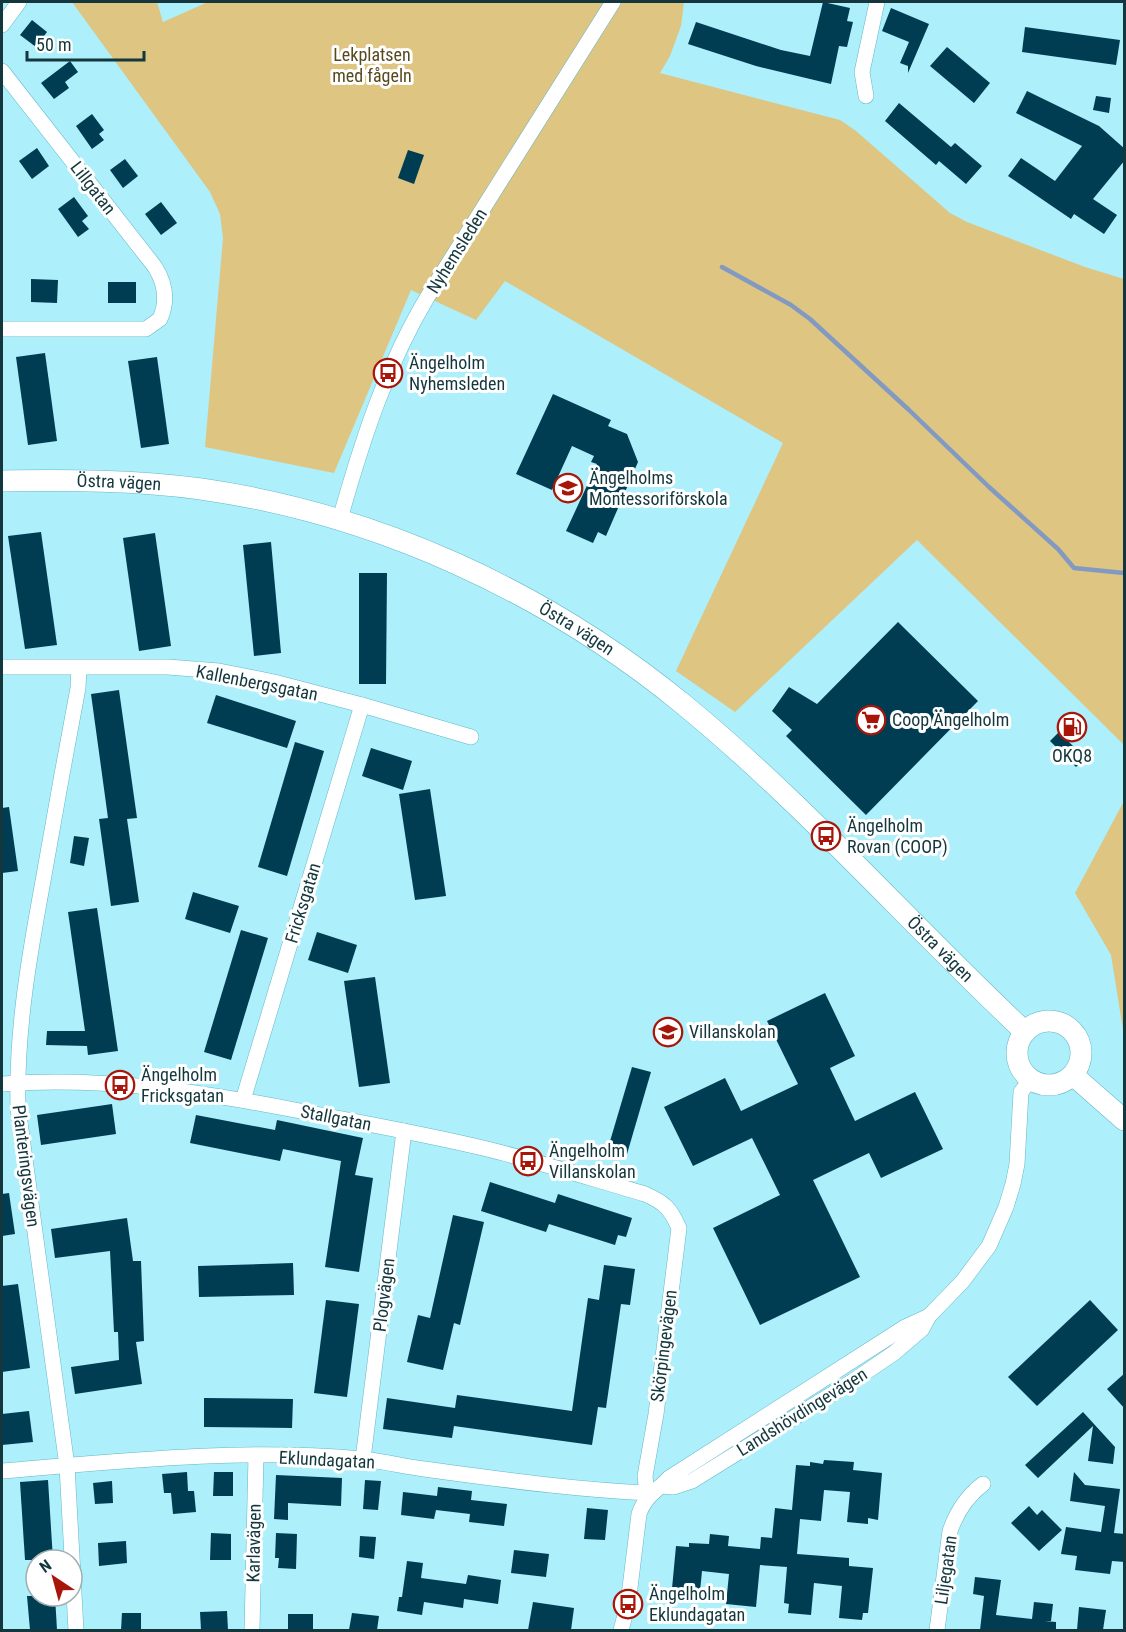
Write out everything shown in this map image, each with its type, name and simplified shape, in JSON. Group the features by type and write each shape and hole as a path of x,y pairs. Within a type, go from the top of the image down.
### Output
{"main road":[{"name":"Östra vägen","path":"2,481 114,482 203,490 340,519 436,555 497,582 585,634 652,680 754,767 1025,1032"},
{"path":"1046,1021 1068,1026 1076,1034 1081,1044 1082,1055 1073,1075 1053,1086 1041,1085 1030,1080 1018,1062 1019,1041 1025,1032 1034,1024 1046,1021"},
{"path":"1073,1075 1125,1120"}],"street":[{"path":"2,25 20,2"},
{"name":"Nyhemsleden","path":"340,519 375,405 399,346 613,2"},
{"path":"866,96 862,72 877,2"},
{"name":"Lillgatan","path":"2,71 155,267 162,279 164,289 163,312 160,319 154,325 141,330 2,329"},
{"name":"Kallenbergsgatan","path":"2,668 168,667 219,672 274,682 471,737"},
{"name":"Planteringsvägen","path":"76,1630 67,1466 18,1108 9,1084 35,923 78,688 79,668"},
{"name":"Fricksgatan","path":"243,1100 363,705"},
{"name":"Landshövdingevägen","path":"656,1490 674,1487 692,1480 853,1381 894,1353 922,1329 929,1316 962,1282 989,1246 1006,1207 1017,1164 1021,1092 1030,1080"},
{"name":"Stallgatan","path":"9,1084 148,1086 243,1100 498,1152 645,1194 662,1202"},
{"name":"Plogvägen","path":"363,1460 404,1131"},
{"name":"Skörpingevägen","path":"656,1490 646,1485 645,1476 656,1414 679,1228 672,1213 662,1202"},
{"name":"Landshövdingevägen","path":"621,1630 628,1604 642,1504 669,1478 905,1327 929,1316"},
{"name":"Eklundagatan","path":"2,1471 178,1456 318,1457 363,1460 610,1492 656,1490"},
{"name":"Karlavägen","path":"252,1630 255,1456"},
{"name":"Liljegatan","path":"937,1630 950,1531 966,1500 983,1484"}],"green space":[{"name":"Lekplatsen med fågeln","path":"72,2 157,2 163,22 208,2 684,2 681,26 670,56 660,73 840,120 856,131 950,213 967,222 1085,267 1124,279 1124,745 917,540 735,712 676,671 783,443 505,281 476,320 411,290 334,473 205,447 223,238 220,214 210,192"},
{"path":"1124,801 1124,1036 1111,955 1075,893"}],"building":[{"path":"823,2 850,8 847,21 853,22 847,47 839,46 831,84 756,66 688,44 696,22 781,50 810,56"},
{"path":"891,8 929,24 908,73 908,66 900,63 909,42 882,31"},
{"path":"32,20 47,32 36,47 20,35"},
{"path":"1025,27 1120,40 1116,65 1022,52"},
{"path":"947,47 990,83 974,103 930,66"},
{"path":"70,61 78,72 65,82 69,88 54,99 41,83"},
{"path":"1027,91 1099,126 1125,149 1125,160 1093,199 1117,215 1104,234 1074,214 1071,219 1008,176 1021,158 1055,181 1082,146 1016,113"},
{"path":"1096,96 1111,98 1109,113 1093,110"},
{"path":"899,103 951,147 955,143 982,166 966,184 939,161 936,165 885,121"},
{"path":"92,114 104,130 99,134 104,140 92,149 76,126"},
{"path":"37,148 49,166 32,179 19,161"},
{"path":"408,150 424,155 414,184 398,178"},
{"path":"125,159 138,176 123,188 110,170"},
{"path":"74,197 88,216 82,221 89,229 78,237 58,209"},
{"path":"161,202 177,223 161,235 145,214"},
{"path":"31,279 58,280 57,303 31,302"},
{"path":"108,282 136,282 136,303 108,303"},
{"path":"45,353 57,441 28,445 16,357"},
{"path":"157,357 169,444 141,448 128,361"},
{"path":"553,394 611,420 608,426 627,434 638,462 606,536 598,532 593,543 566,531 597,464 591,462 594,456 572,446 552,490 516,474"},
{"path":"41,532 57,645 25,649 8,536"},
{"path":"155,533 171,646 139,651 123,538"},
{"path":"271,542 281,653 254,656 243,545"},
{"path":"359,573 387,573 386,684 359,684"},
{"name":"Coop Ängelholm","path":"898,622 978,701 866,815 786,736 792,730 772,711 789,687 817,704"},
{"path":"119,690 137,818 127,819 139,902 111,906 99,819 108,818 91,694"},
{"path":"216,695 296,721 287,748 207,723"},
{"path":"1059,732 1085,758 1076,767 1050,741"},
{"path":"295,742 324,751 287,876 258,867"},
{"path":"371,748 412,761 403,790 362,776"},
{"path":"430,789 446,896 415,900 399,794"},
{"path":"9,807 18,871 2,873 2,808"},
{"path":"74,836 89,838 84,866 70,863"},
{"path":"193,892 239,906 230,933 185,919"},
{"path":"97,908 118,1051 88,1055 87,1046 46,1045 47,1031 85,1031 68,912"},
{"path":"241,930 268,938 231,1060 204,1052"},
{"path":"317,932 357,945 348,973 308,960"},
{"path":"375,977 390,1083 359,1087 344,981"},
{"path":"825,993 855,1056 830,1068 855,1121 915,1092 943,1149 881,1178 869,1153 813,1180 860,1277 760,1325 713,1228 780,1195 752,1138 693,1166 664,1107 725,1078 741,1111 798,1084 767,1021"},
{"path":"632,1067 651,1072 627,1154 608,1148"},
{"path":"112,1104 116,1134 41,1145 37,1115"},
{"path":"196,1115 275,1130 277,1120 363,1138 355,1175 373,1178 359,1272 325,1267 341,1161 283,1149 280,1161 190,1143"},
{"path":"490,1182 555,1203 558,1194 632,1218 626,1237 618,1235 615,1245 549,1224 546,1232 481,1211"},
{"path":"9,1193 15,1234 2,1236 2,1194"},
{"path":"453,1215 484,1222 460,1325 454,1323 443,1370 407,1362 418,1315 430,1318"},
{"path":"127,1218 133,1261 141,1261 144,1341 136,1342 142,1384 75,1394 71,1367 119,1360 118,1332 114,1332 110,1251 55,1258 51,1229"},
{"path":"293,1263 294,1295 199,1297 198,1266"},
{"path":"604,1265 635,1269 630,1305 621,1304 606,1408 598,1407 592,1445 454,1426 452,1438 383,1429 387,1398 455,1408 457,1395 572,1411 588,1298 599,1300"},
{"path":"18,1284 30,1368 2,1372 2,1286"},
{"path":"326,1300 359,1304 347,1397 314,1393"},
{"path":"1090,1300 1118,1330 1037,1406 1008,1377"},
{"path":"1125,1373 1125,1409 1107,1389"},
{"path":"204,1398 293,1399 292,1428 204,1427"},
{"path":"29,1411 33,1442 2,1445 2,1414"},
{"path":"1083,1412 1115,1447 1113,1464 1088,1461 1093,1426 1038,1478 1025,1465"},
{"path":"824,1460 854,1462 853,1470 882,1473 878,1520 868,1518 868,1524 847,1522 850,1492 824,1490 821,1521 800,1519 797,1554 849,1558 849,1566 873,1568 868,1613 863,1613 862,1620 839,1618 842,1586 814,1583 811,1615 788,1613 789,1604 784,1603 787,1567 760,1565 756,1607 726,1604 729,1574 702,1571 699,1602 671,1599 676,1546 689,1547 689,1543 709,1544 710,1534 729,1536 728,1546 760,1549 761,1537 772,1538 775,1508 792,1510 796,1465 810,1466 810,1462 823,1464"},
{"path":"187,1472 188,1491 194,1491 196,1512 173,1514 171,1493 164,1493 162,1474"},
{"path":"214,1472 233,1472 233,1496 213,1496"},
{"path":"1074,1472 1085,1485 1120,1489 1114,1533 1125,1534 1125,1562 1112,1561 1110,1574 1075,1570 1077,1556 1061,1554 1066,1527 1101,1532 1105,1506 1070,1501"},
{"path":"276,1475 342,1478 341,1506 288,1503 288,1520 274,1519"},
{"path":"48,1480 52,1548 24,1548 20,1482"},
{"path":"365,1480 381,1481 378,1510 363,1509"},
{"path":"112,1481 113,1503 95,1504 93,1483"},
{"path":"438,1487 472,1491 471,1500 507,1504 504,1526 469,1522 470,1514 436,1510 434,1519 401,1515 403,1492 437,1496"},
{"path":"1029,1506 1037,1515 1042,1510 1062,1530 1039,1551 1011,1523"},
{"path":"587,1508 608,1510 605,1540 584,1539"},
{"path":"211,1533 231,1534 231,1560 210,1560"},
{"path":"276,1533 297,1534 296,1569 278,1568 279,1558 275,1558"},
{"path":"360,1536 376,1537 374,1559 359,1557"},
{"path":"126,1541 127,1563 99,1566 98,1543"},
{"path":"514,1550 549,1554 546,1577 511,1573"},
{"path":"407,1561 423,1563 421,1578 466,1584 468,1575 501,1580 498,1604 464,1599 463,1608 424,1602 422,1615 397,1611 399,1597 402,1597"},
{"path":"975,1577 1001,1580 996,1615 1032,1619 1034,1602 1053,1604 1051,1621 1045,1621 1056,1622 1056,1630 980,1630 984,1596 973,1594"},
{"path":"533,1602 574,1608 571,1630 528,1630"},
{"path":"1079,1607 1106,1610 1103,1630 1077,1630"},
{"path":"28,1608 56,1608 57,1630 30,1630"},
{"path":"227,1611 228,1630 201,1630 200,1612"},
{"path":"122,1613 141,1613 141,1630 121,1630"},
{"path":"352,1613 379,1616 377,1630 349,1630"},
{"path":"288,1614 313,1614 313,1630 288,1630"}],"waterway":[{"path":"722,267 791,305 810,319 1058,549 1074,568 1124,573"}],"place":[{"name":"Ängelholm Nyhemsleden","path":"388,373"},
{"name":"Ängelholms Montessoriförskola","path":"568,488"},
{"name":"Coop Ängelholm","path":"871,720"},
{"name":"OKQ8","path":"1072,727"},
{"name":"Ängelholm Rovan (COOP)","path":"826,836"},
{"name":"Villanskolan","path":"668,1032"},
{"name":"Ängelholm Fricksgatan","path":"120,1085"},
{"name":"Ängelholm Villanskolan","path":"528,1161"},
{"name":"Ängelholm Eklundagatan","path":"628,1604"}]}
